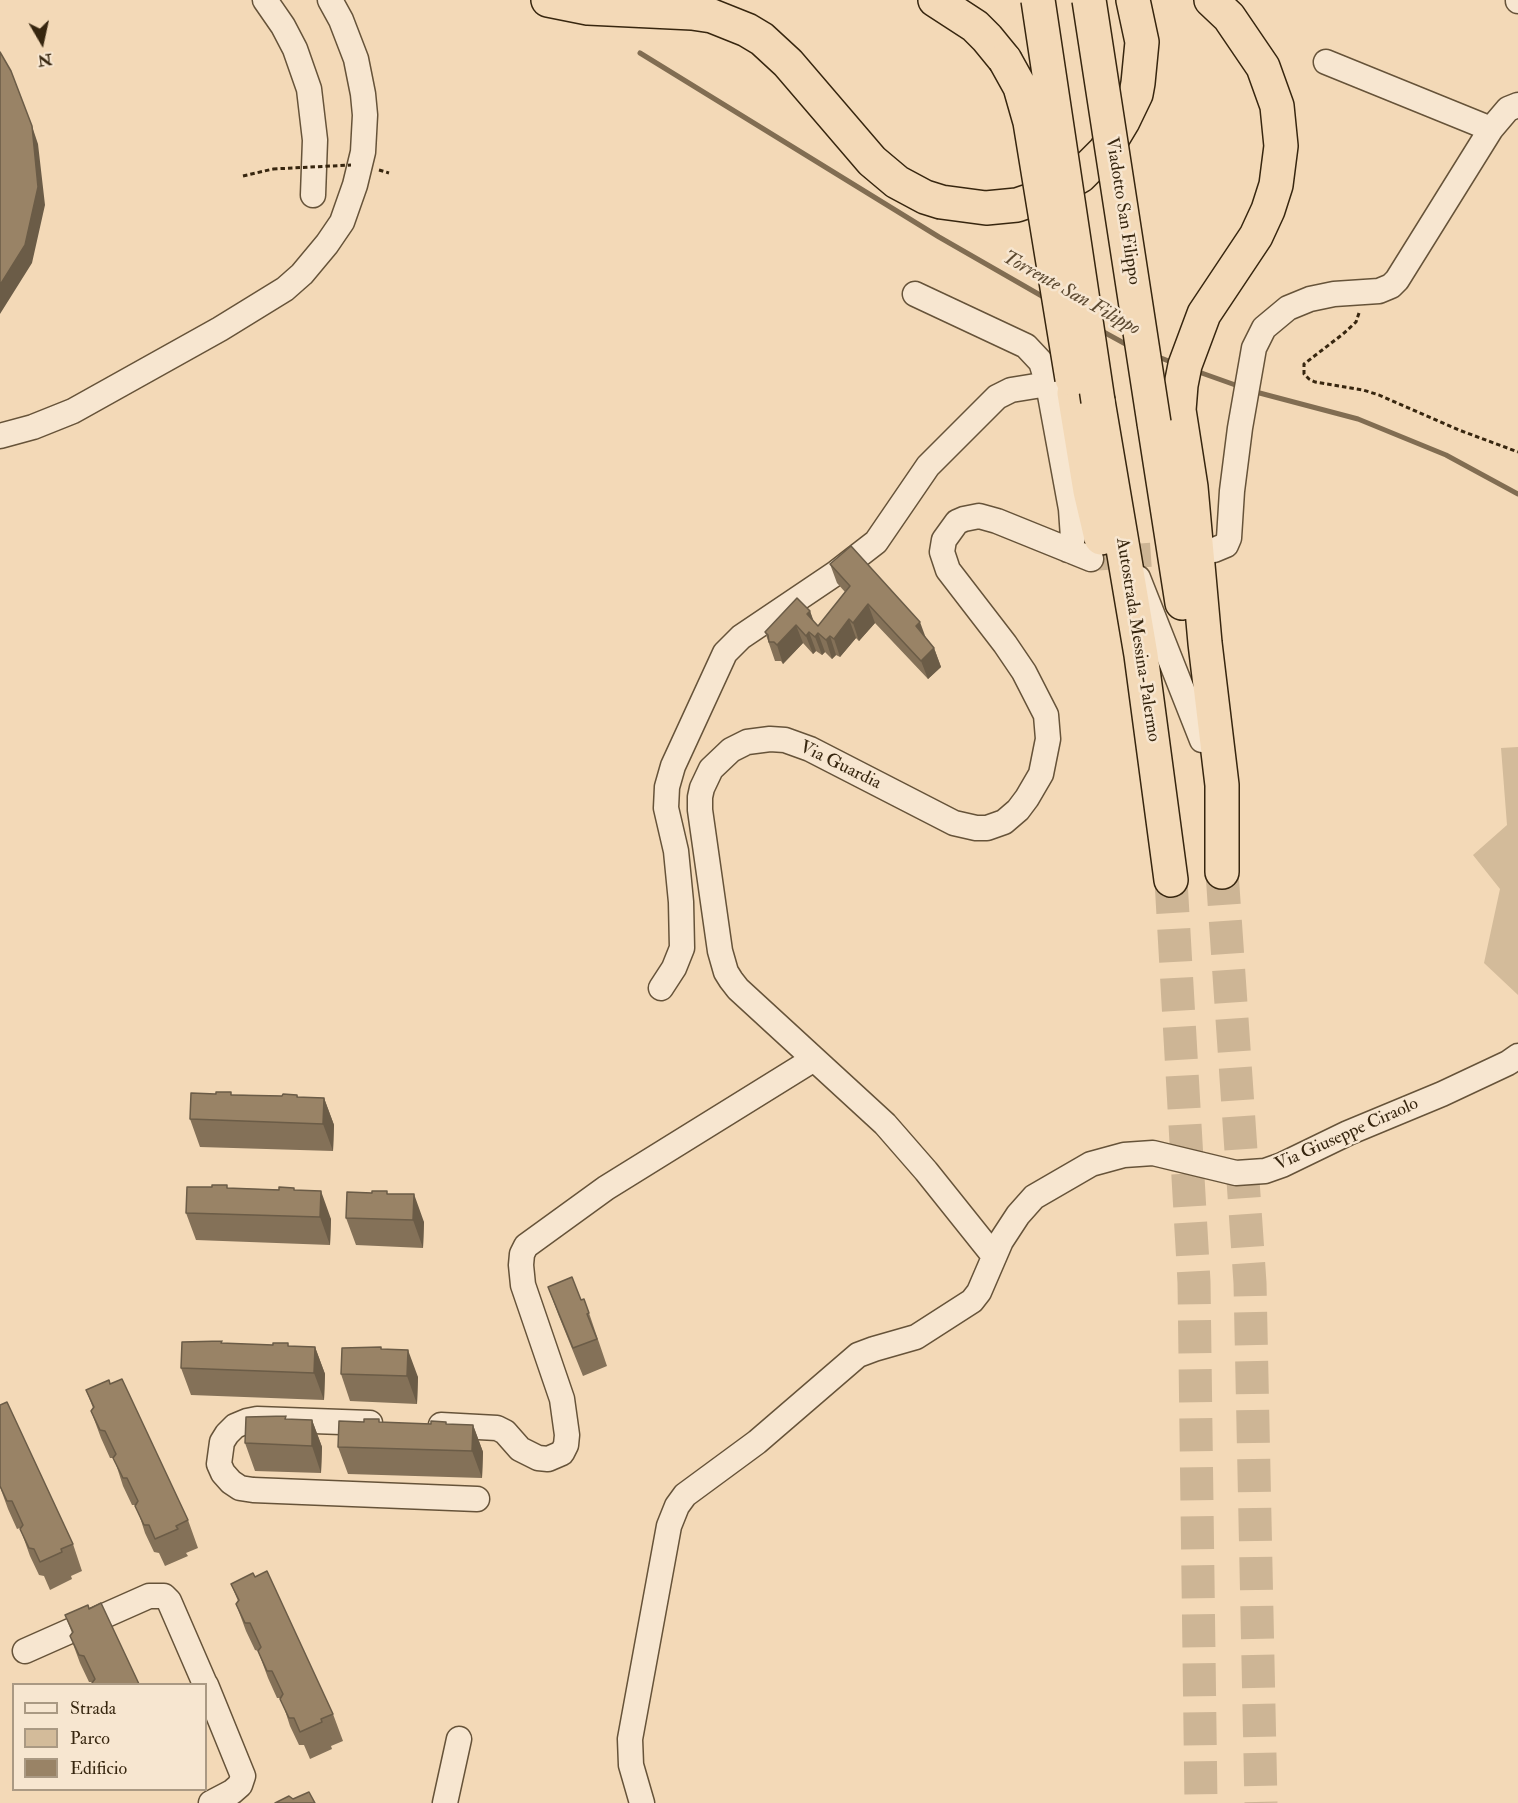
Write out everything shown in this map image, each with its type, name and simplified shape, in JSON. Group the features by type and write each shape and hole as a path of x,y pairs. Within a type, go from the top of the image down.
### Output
{"highway":[{"path":"548,0 588,8 712,16 747,30 762,39 788,63 872,161 897,182 925,197 941,202 986,208 1017,205 1049,194 1080,176 1105,151 1124,122 1136,94 1142,53 1136,9"},
{"path":"935,0 975,26 1005,60 1020,87 1030,122 1073,393 1092,499 1114,587 1138,740 1165,828"},
{"path":"1038,0 1073,393"},
{"name":"Viadotto San Filippo","path":"1089,0 1167,417"},
{"path":"1167,417 1191,487 1205,643 1222,785 1221,872 1171,532 1167,417 1181,385 1190,349 1204,314 1263,223 1274,191 1280,157 1279,117 1263,67 1229,16 1211,0"},
{"name":"Autostrada Messina-Palermo","path":"1073,393 1121,538 1154,746 1171,880"}],"street":[{"path":"265,0 295,49 309,89 315,140 313,195"},
{"path":"0,436 33,427 73,411 220,329 285,289 309,266 327,244 342,222 356,185 363,152 365,115 356,59 341,20 330,0"},
{"path":"1326,62 1491,129"},
{"path":"1214,550 1226,545 1229,538 1240,428 1254,348 1263,328 1288,308 1321,296 1386,289 1397,280 1491,129 1508,109 1518,105"},
{"path":"915,294 1026,346 1073,393 1071,509 1073,538 1068,550"},
{"path":"661,988 674,968 682,948 681,902 676,851 666,808 667,787 673,766 725,653 741,637 836,573 876,542 928,466 997,397 1011,390 1073,393"},
{"name":"Via Guardia","path":"994,1256 885,1124 738,989 726,972 722,963 700,810 702,788 711,769 731,750 747,742 770,738 785,740 810,749 954,823 987,828 1004,822 1018,810 1041,774 1048,739 1046,715 1024,672 948,570 944,562 942,546 957,522 979,516 1091,559"},
{"path":"1154,746 1171,532"},
{"path":"1121,538 1202,741"},
{"path":"682,948 722,963"},
{"name":"Via Giuseppe Ciraolo","path":"642,1803 631,1764 630,1738 669,1526 677,1506 685,1495 757,1442 858,1355 874,1348 916,1337 965,1306 979,1292 1001,1241 1026,1204 1048,1188 1091,1164 1124,1155 1142,1153 1167,1156 1236,1173 1265,1171 1442,1094 1518,1056"},
{"path":"477,1498 240,1488 223,1473 219,1464 222,1442 235,1426 257,1419 497,1428 505,1432 528,1455 548,1459 562,1453 567,1435 562,1399 523,1285 521,1265 522,1254 526,1246 606,1188 814,1059"},
{"path":"25,1651 149,1596 164,1596 169,1601 204,1683"},
{"path":"207,1690 243,1776 240,1785 232,1792 212,1803"},
{"path":"445,1803 459,1739"}],"path":[{"path":"243,176 273,169 351,165"},
{"path":"1367,292 1356,322 1304,364 1304,374 1315,382 1379,395 1459,430 1518,452"}],"green space":[{"path":"1518,747 1518,995 1484,963 1500,889 1473,855 1507,825 1501,748"}],"building":[{"path":"0,52 11,71 32,126 38,187 25,245 0,285"},
{"path":"851,546 920,622 916,626 934,648 921,661 868,604 853,623 849,619 834,639 830,636 826,640 818,633 815,637 809,632 806,636 796,625 777,645 769,642 765,632 797,598 810,611 807,614 818,626 850,586 830,564"},
{"path":"216,1092 231,1092 231,1095 282,1096 283,1094 324,1098 323,1124 190,1119 191,1093 216,1094"},
{"path":"212,1185 227,1185 227,1188 279,1190 279,1187 321,1191 320,1217 186,1213 187,1187 212,1187"},
{"path":"372,1191 387,1191 387,1194 414,1194 413,1220 346,1218 347,1192 372,1193"},
{"path":"572,1277 581,1300 584,1299 597,1339 573,1348 548,1287"},
{"path":"222,1341 221,1343 273,1345 273,1343 288,1343 288,1346 315,1347 314,1373 181,1368 182,1342"},
{"path":"381,1347 381,1349 408,1350 407,1376 341,1374 342,1348"},
{"path":"122,1379 188,1520 176,1526 178,1529 155,1539 149,1525 144,1525 135,1506 138,1501 127,1478 123,1478 113,1458 116,1454 105,1431 100,1430 91,1411 94,1407 86,1390 109,1380 110,1384"},
{"path":"7,1402 73,1544 40,1562 34,1549 29,1548 20,1529 23,1525 12,1501 7,1501 0,1486 0,1405"},
{"path":"286,1416 285,1419 312,1420 312,1446 245,1443 246,1417"},
{"path":"364,1419 379,1419 379,1422 431,1424 431,1421 473,1425 472,1451 338,1447 339,1421 364,1422"},
{"path":"267,1571 333,1714 300,1732 294,1718 289,1718 280,1699 283,1694 272,1671 267,1671 258,1651 261,1647 250,1623 245,1623 236,1604 239,1600 231,1584 253,1573 255,1577"},
{"path":"101,1603 139,1683 92,1683 95,1679 84,1656 79,1655 70,1636 73,1632 65,1615 88,1605 89,1609"},
{"path":"309,1792 315,1803 275,1803 289,1796 293,1799"}],"waterway":[{"name":"Torrente San Filippo","path":"640,53 939,237 1047,299"},
{"name":"Torrente San Filippo","path":"1100,330 1131,347"},
{"name":"Torrente San Filippo","path":"1156,356 1176,364"},
{"name":"Torrente San Filippo","path":"1196,371 1241,387"},
{"name":"Torrente San Filippo","path":"1252,391 1358,419 1446,455 1518,494"}],"tunnel":[{"path":"1091,559 1191,552"},
{"path":"1222,872 1250,1283 1261,1803"},
{"path":"1171,880 1194,1282 1201,1803"}]}
